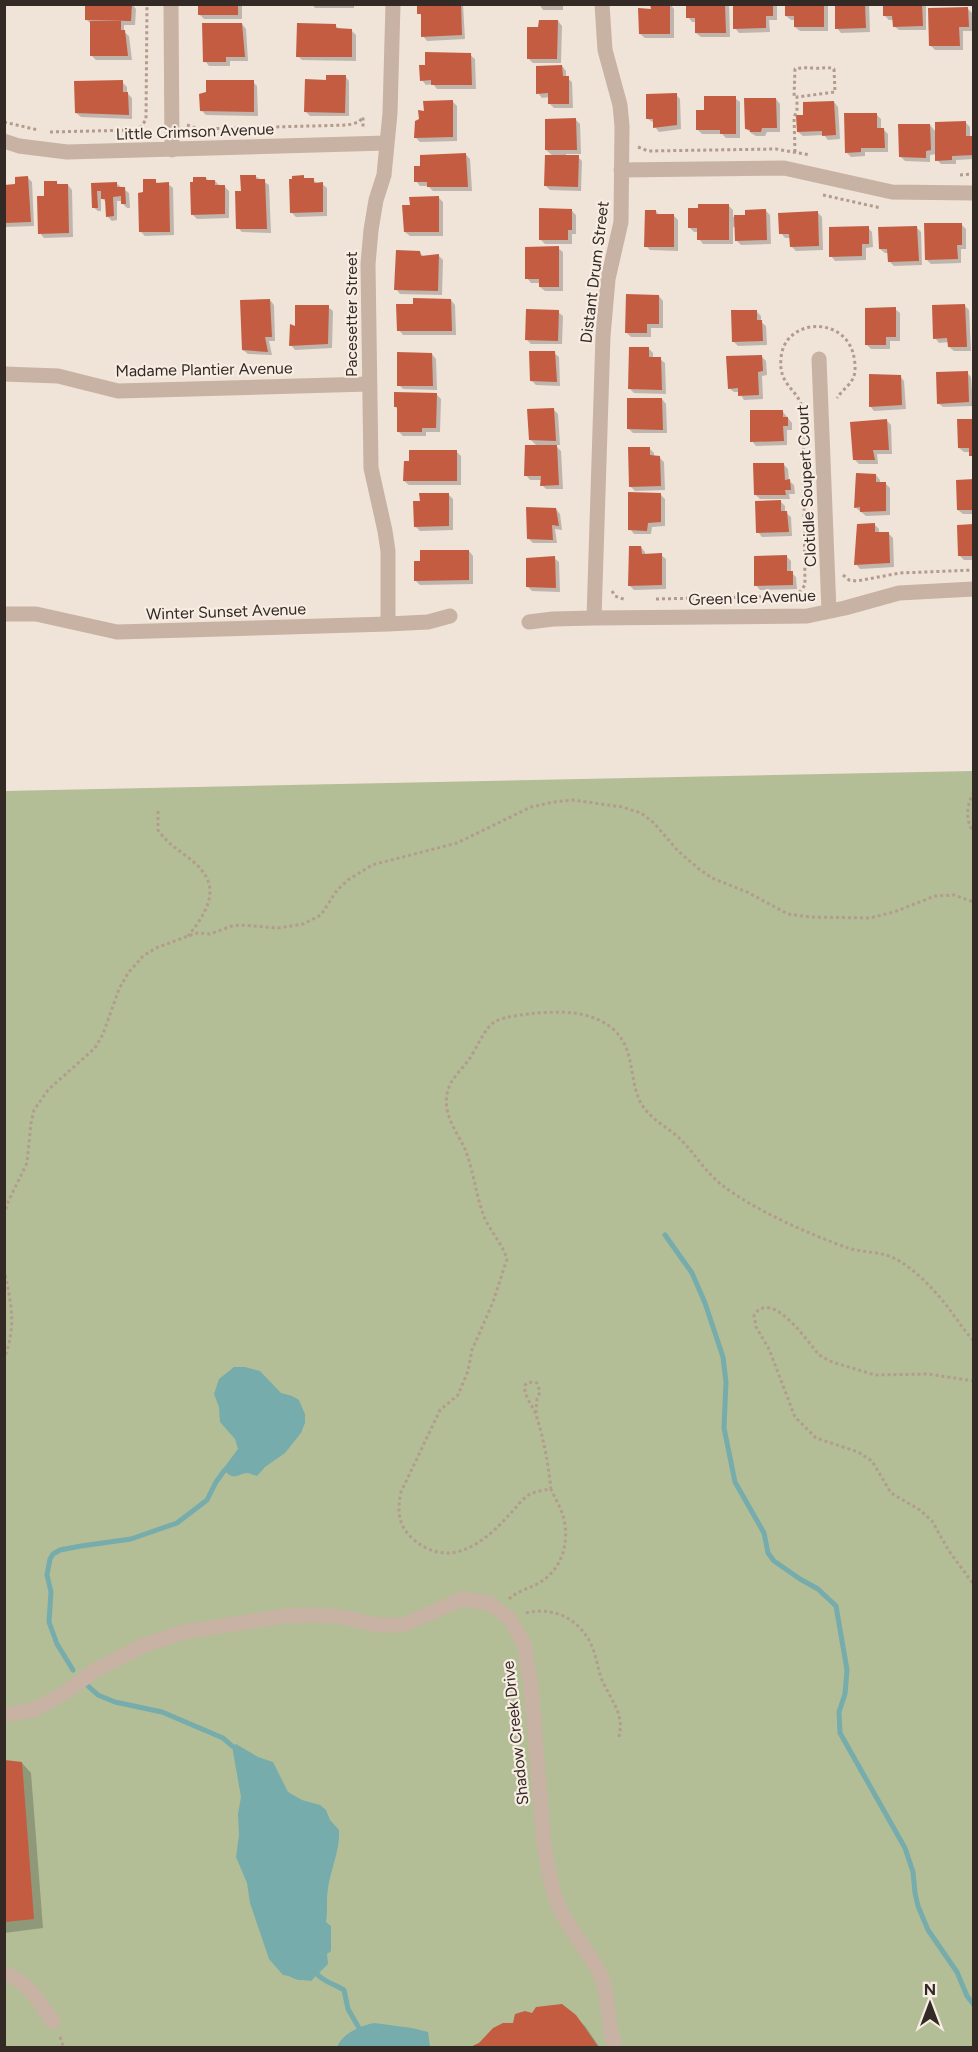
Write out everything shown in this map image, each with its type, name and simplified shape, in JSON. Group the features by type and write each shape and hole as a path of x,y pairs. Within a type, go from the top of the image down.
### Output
{"street":[{"path":"171,4 172,150"},
{"name":"Pacesetter Street","path":"388,624 388,551 371,468 368,264 376,200 384,176 390,113 393,4"},
{"name":"Distant Drum Street","path":"594,618 603,336 608,279 621,222 622,126 620,105 605,50 602,4"},
{"name":"Little Crimson Avenue","path":"4,141 39,149 68,152 387,143"},
{"path":"621,170 784,168 892,192 974,193"},
{"name":"Clotidle Soupert Court","path":"819,359 830,611"},
{"name":"Madame Plantier Avenue","path":"4,374 58,376 118,391 369,384"},
{"name":"Green Ice Avenue","path":"529,622 594,618 807,616 899,593 974,589"},
{"name":"Winter Sunset Avenue","path":"4,615 36,614 117,632 388,624 428,622 450,616"},
{"name":"Shadow Creek Drive","path":"4,1715 34,1710 66,1692 94,1671 144,1645 184,1632 275,1617 305,1615 342,1617 377,1625 403,1625 462,1599 489,1603 509,1618 524,1644 531,1687 548,1870 561,1910 602,1977 608,1999 610,2035 615,2048"},
{"path":"4,1973 17,1977 29,1988 53,2022"}],"path":[{"path":"4,122 24,128 56,132 135,130 142,126 146,118 147,106 147,4"},
{"path":"795,152 794,117 797,111 797,97 794,97 795,69 831,67 834,69 835,93 797,97"},
{"path":"186,123 190,127 199,129 232,129 348,125 359,122 363,117 362,144"},
{"path":"816,193 883,208"},
{"path":"610,584 615,596 627,600"},
{"path":"974,792 968,804 967,819 974,832"},
{"path":"4,1215 27,1163 31,1123 40,1100 95,1048 103,1034 119,989 134,964 156,948 198,933 210,934 240,925 278,928 303,924 321,915 337,890 372,865 457,843 531,807 563,801 622,807 641,813 654,823 678,852 712,878 747,892 788,914 810,917 870,918 894,912 935,896 954,895 974,902"},
{"path":"158,811 158,830 176,849 195,862 206,876 210,886 208,907 188,936"},
{"path":"551,1489 532,1493 493,1530 464,1551 451,1553 422,1546 406,1532 399,1517 398,1506 401,1492 440,1410 458,1395 468,1371 472,1350 493,1302 507,1259 505,1251 485,1217 472,1169 449,1117 446,1101 447,1091 455,1076 473,1053 483,1032 495,1021 530,1014 570,1012 612,1028 621,1037 631,1059 634,1086 642,1104 652,1117 682,1141 716,1180 748,1202 804,1230 849,1248 879,1253 896,1259 942,1299 974,1341"},
{"path":"4,1269 12,1306 11,1329 4,1359"},
{"path":"974,1381 928,1374 875,1375 847,1367 819,1355 779,1311 763,1307 754,1315 756,1327 769,1350 795,1417 816,1438 858,1452 872,1461 891,1493 920,1510 932,1521 949,1551 974,1585"},
{"path":"507,1605 511,1597 544,1580 558,1566 565,1543 565,1524 551,1489 544,1443 536,1413 525,1392 525,1385 529,1382 537,1383 540,1389 536,1413"},
{"path":"518,1615 546,1610 568,1618 581,1629 594,1649 600,1676 622,1723 618,1740"}],"green space":[{"path":"973,771 973,2047 5,2047 4,791"}],"water":[{"path":"234,1367 260,1371 281,1393 299,1400 305,1414 305,1423 301,1433 285,1453 265,1467 257,1476 248,1473 233,1476 223,1469 238,1449 235,1439 220,1422 219,1407 214,1394 219,1379"},
{"path":"236,1744 258,1757 273,1762 288,1792 302,1800 320,1805 339,1830 327,1897 326,1922 331,1926 331,1951 327,1954 328,1964 311,1981 283,1975 269,1959 250,1903 247,1883 236,1857 241,1797 232,1746"},
{"path":"374,2023 428,2032 430,2047 337,2047 352,2031"}],"building":[{"path":"85,4 132,4 131,21 85,20"},
{"path":"198,4 238,4 238,15 198,15"},
{"path":"417,4 461,4 462,35 421,37 421,14 417,14"},
{"path":"650,4 670,4 670,34 639,34 638,8 651,9"},
{"path":"686,4 725,4 726,33 695,33 695,18 686,18"},
{"path":"733,4 773,4 773,16 766,16 766,28 733,29"},
{"path":"835,4 865,4 866,28 835,29"},
{"path":"883,4 922,4 923,26 893,27 892,16 883,16"},
{"path":"785,5 824,5 824,27 794,27 794,16 785,16"},
{"path":"968,7 969,27 959,27 960,46 929,46 928,8"},
{"path":"539,20 558,20 557,59 527,59 527,27 538,27"},
{"path":"90,21 121,21 121,30 125,30 128,56 90,56"},
{"path":"202,23 242,23 245,57 226,57 226,62 203,62"},
{"path":"297,23 336,24 336,28 352,29 352,57 296,57"},
{"path":"425,52 471,53 472,85 431,85 431,80 420,81 419,65 425,65"},
{"path":"562,65 563,76 569,76 569,104 548,104 548,93 536,94 536,66"},
{"path":"326,75 346,75 345,113 304,112 305,79 326,80"},
{"path":"123,80 123,92 128,92 129,115 75,113 74,81"},
{"path":"206,80 254,80 254,112 200,111 199,94 206,92"},
{"path":"677,93 677,125 653,128 653,119 646,119 646,94"},
{"path":"704,96 736,96 736,134 720,134 720,130 696,130 696,110 704,110"},
{"path":"744,98 776,98 777,128 762,128 761,132 750,132 745,129"},
{"path":"453,100 453,137 414,138 415,121 419,119 418,110 424,111 423,101"},
{"path":"834,101 836,135 822,136 822,131 797,132 796,115 803,115 803,102"},
{"path":"844,113 877,113 877,128 884,128 885,148 861,148 861,152 845,153"},
{"path":"576,118 577,150 545,150 545,119"},
{"path":"966,121 966,136 973,136 973,155 952,156 952,160 935,161 935,122"},
{"path":"898,124 930,124 931,150 926,151 926,158 899,157"},
{"path":"466,153 468,187 427,187 427,182 414,182 414,166 420,166 420,155"},
{"path":"545,155 579,155 578,187 544,186"},
{"path":"240,175 256,175 256,179 265,179 267,229 236,229 235,191 241,191"},
{"path":"304,175 304,178 314,178 314,183 323,182 323,212 290,213 289,179 292,179 292,176"},
{"path":"28,176 31,222 4,223 4,185 15,184 15,177"},
{"path":"193,177 206,177 206,180 215,180 215,185 225,185 225,214 191,215 190,182 193,182"},
{"path":"143,179 156,179 156,183 169,182 170,232 139,232 138,193 143,192"},
{"path":"44,181 68,184 69,233 38,234 37,196 44,196"},
{"path":"117,182 117,187 125,187 126,204 121,204 121,196 113,197 114,216 106,217 105,199 101,199 101,191 97,191 98,208 92,208 91,183"},
{"path":"439,196 439,232 404,232 402,205 410,205 409,197"},
{"path":"698,204 729,204 729,240 697,240 697,228 688,228 688,208 698,208"},
{"path":"539,208 572,209 572,230 568,230 568,240 539,240"},
{"path":"766,209 767,240 735,241 734,215 745,215 745,210"},
{"path":"645,210 656,210 656,214 674,214 674,247 644,247"},
{"path":"818,211 819,246 790,247 789,234 779,234 778,213"},
{"path":"924,223 962,223 962,245 957,245 958,259 925,260"},
{"path":"869,226 869,244 862,244 862,256 829,257 829,227"},
{"path":"917,226 919,261 888,262 887,249 879,249 878,227"},
{"path":"559,246 559,287 539,287 539,279 525,279 525,247"},
{"path":"396,250 420,251 421,256 439,254 438,291 394,290"},
{"path":"626,294 659,295 659,324 647,324 647,333 625,333"},
{"path":"413,298 451,299 452,331 397,331 396,304 413,304"},
{"path":"270,299 272,337 265,337 268,352 242,350 240,300"},
{"path":"965,304 967,347 948,347 947,338 933,339 932,305"},
{"path":"295,305 329,305 328,344 289,346 290,324 295,326"},
{"path":"896,307 896,337 886,337 886,345 865,345 865,308"},
{"path":"526,309 559,310 558,341 525,340"},
{"path":"731,310 757,310 757,320 762,320 763,341 732,342"},
{"path":"629,347 649,347 649,357 661,357 662,390 628,389"},
{"path":"529,351 555,351 557,382 530,381"},
{"path":"397,352 432,353 433,386 397,386"},
{"path":"762,355 763,371 758,372 759,395 738,396 738,388 728,389 726,356"},
{"path":"968,371 969,402 937,404 936,372"},
{"path":"869,374 901,375 902,405 869,407"},
{"path":"394,392 437,393 436,428 422,428 422,432 397,432 397,407 394,407"},
{"path":"627,398 662,398 663,430 627,429"},
{"path":"554,408 556,441 529,440 527,409"},
{"path":"750,410 783,410 783,417 788,417 788,426 783,426 784,441 750,442"},
{"path":"887,419 889,450 873,450 875,460 853,460 850,422"},
{"path":"957,419 974,419 974,456 969,456 969,448 958,448"},
{"path":"525,445 557,445 559,485 540,486 541,476 524,476"},
{"path":"628,447 650,447 650,455 660,456 661,486 629,487"},
{"path":"409,450 457,450 457,481 403,481 404,461 409,461"},
{"path":"753,463 784,463 785,480 790,479 791,490 785,490 786,495 754,495"},
{"path":"856,473 876,474 876,482 886,482 886,511 860,512 860,507 854,508"},
{"path":"974,479 974,510 957,510 956,480"},
{"path":"628,492 661,493 661,522 648,523 647,531 628,530"},
{"path":"419,493 449,493 449,526 414,527 413,501 420,501"},
{"path":"781,500 781,511 787,511 789,532 756,533 755,501"},
{"path":"526,507 556,508 559,526 552,525 553,540 527,539"},
{"path":"875,523 875,532 889,532 890,563 854,565 857,524"},
{"path":"974,524 974,556 958,556 957,525"},
{"path":"629,546 641,546 642,554 662,553 662,585 628,586"},
{"path":"420,550 469,550 469,580 414,581 414,561 420,561"},
{"path":"787,555 787,571 793,571 793,585 754,586 754,556"},
{"path":"555,556 556,588 526,587 526,558"},
{"path":"5,1760 22,1762 34,1919 5,1922"},
{"path":"562,2004 576,2015 599,2048 468,2048 479,2043 493,2028 503,2023 513,2023 515,2014 525,2011 532,2013 536,2007"}],"waterway":[{"path":"665,1235 692,1273 705,1303 723,1357 726,1382 724,1428 735,1482 764,1533 768,1553 774,1561 818,1589 836,1606 847,1670 845,1694 839,1712 840,1733 905,1848 913,1872 918,1906 928,1930 957,1972 967,1996 974,2005"},
{"path":"73,1670 57,1644 49,1622 51,1592 47,1575 53,1554 60,1550 131,1539 177,1523 207,1500 224,1471"},
{"path":"87,1685 98,1695 115,1702 162,1712 223,1738 232,1746"},
{"path":"318,1975 344,1990 348,2009 359,2028"}]}
